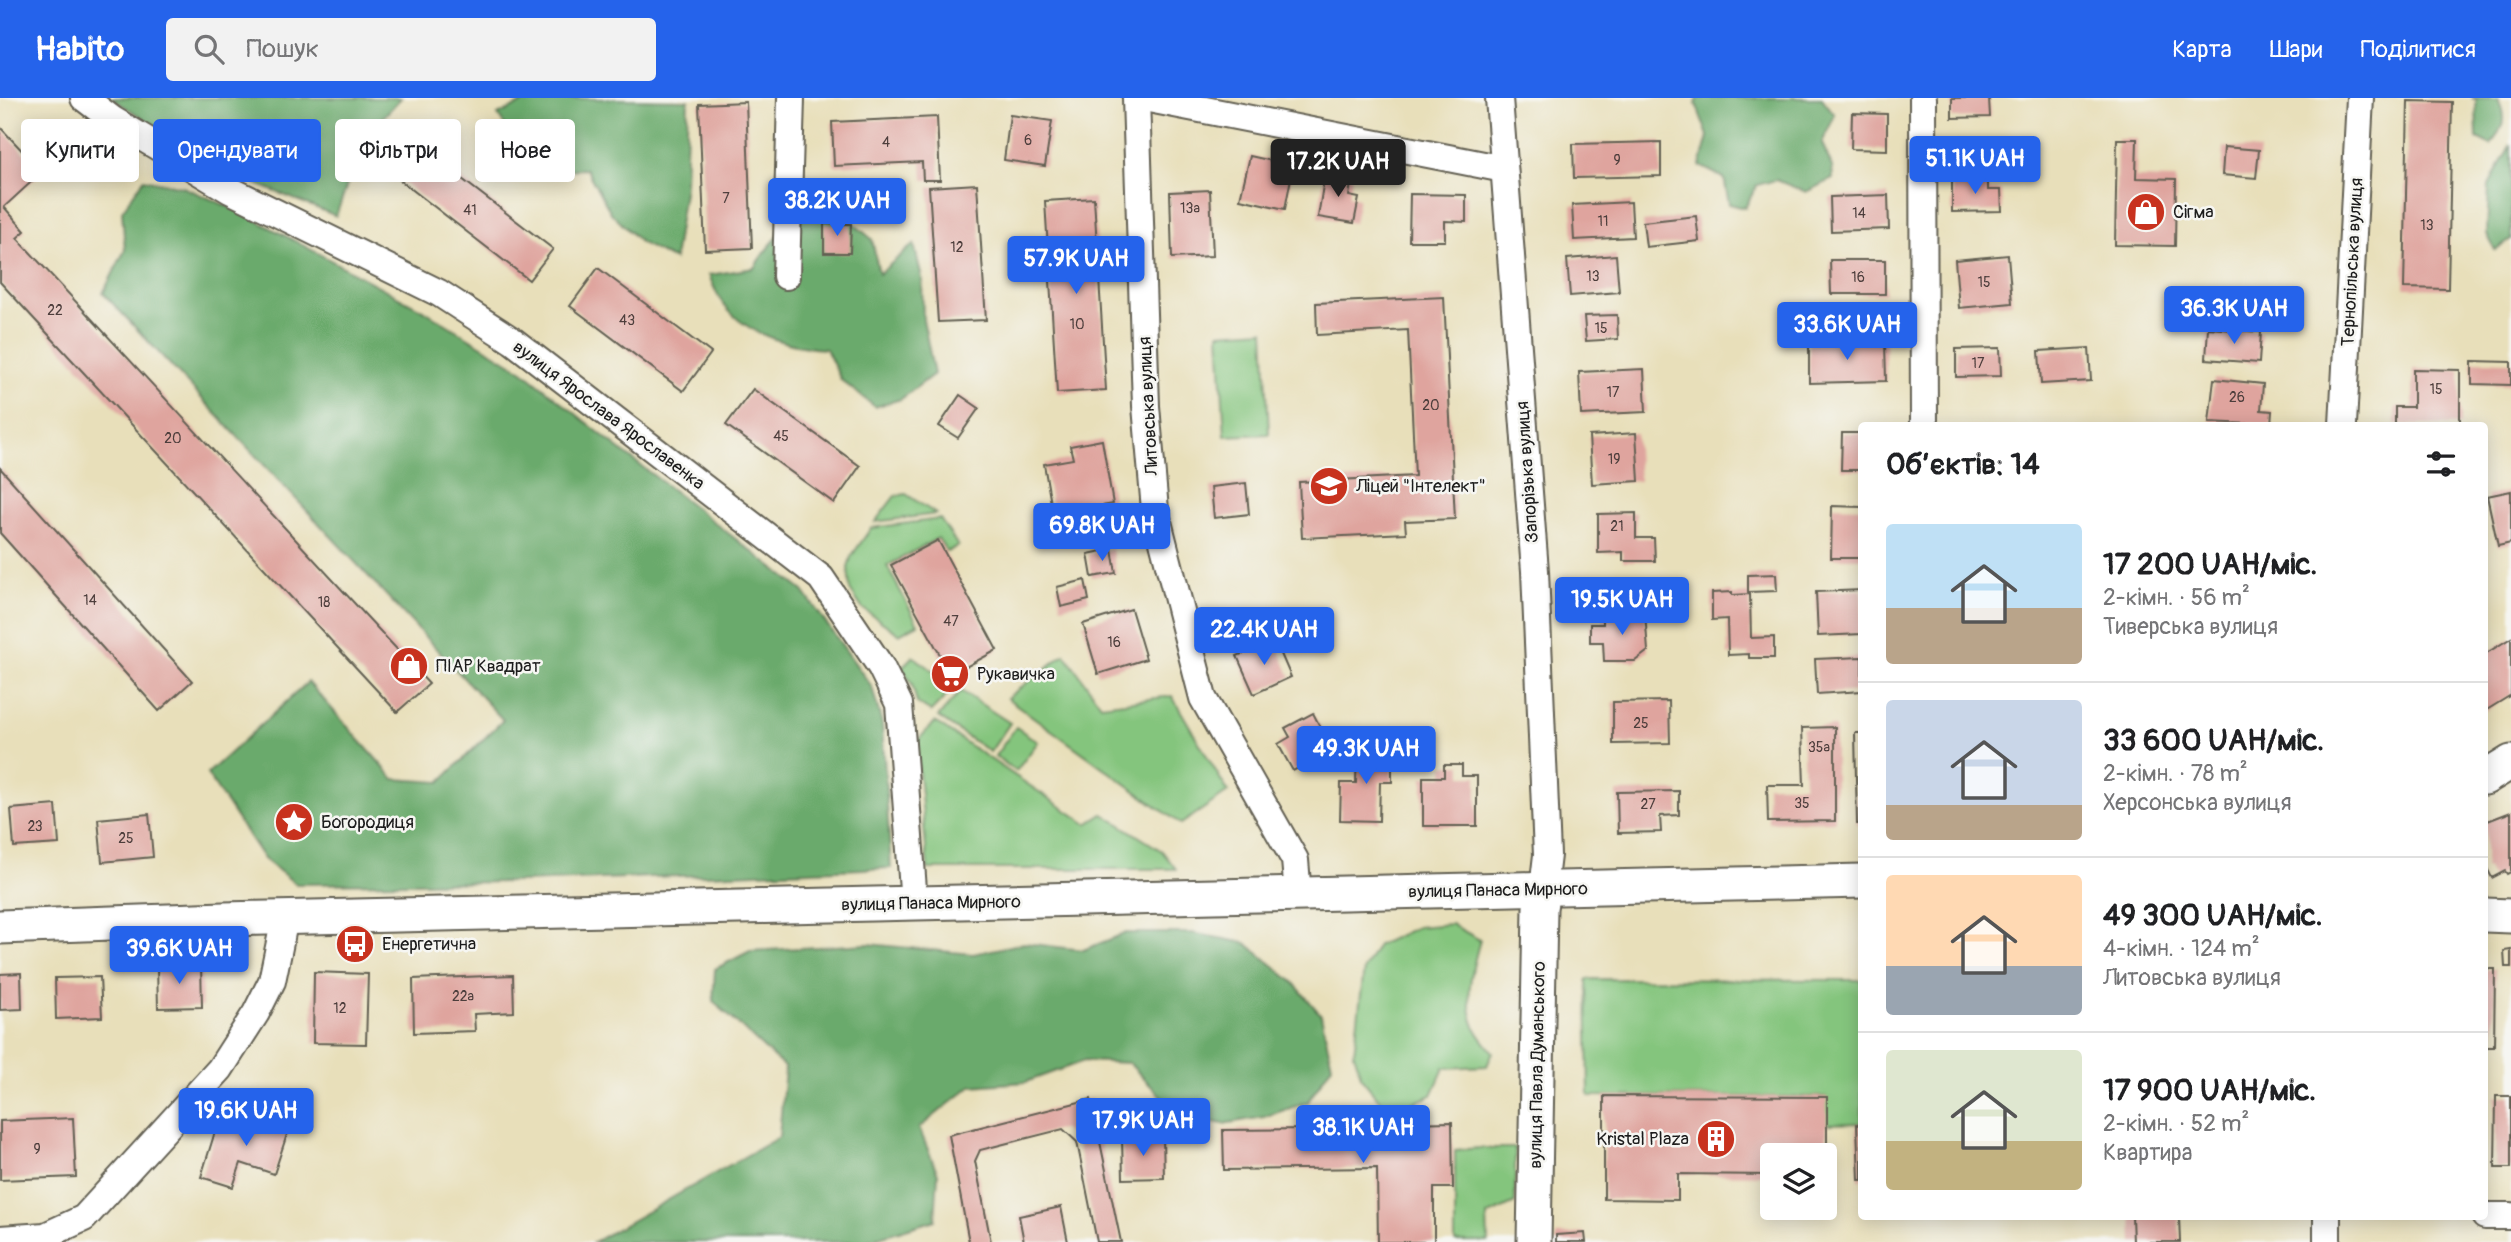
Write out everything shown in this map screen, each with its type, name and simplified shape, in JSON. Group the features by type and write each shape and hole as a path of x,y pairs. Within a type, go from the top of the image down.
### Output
{"street":[{"name":"вулиця Ярослава Ярославенка","path":"84,98 113,120 230,190 450,300 513,341 821,578 881,667 900,704 914,903"},
{"path":"786,276 791,98"},
{"name":"Литовська вулиця","path":"1136,98 1146,406 1155,510 1203,698 1295,860 1298,895"},
{"path":"1144,98 1504,169"},
{"name":"Запорізька вулиця","path":"1499,98 1535,571 1547,855 1543,889"},
{"path":"1923,98 1924,422"},
{"name":"Тернопільська вулиця","path":"2343,422 2360,98"},
{"path":"2488,776 2511,762"},
{"name":"вулиця Панаса Мирного","path":"0,926 1858,881"},
{"name":"вулиця Павла Думанського","path":"1534,1242 1540,908 1543,889"},
{"path":"2488,915 2511,916"},
{"path":"0,1239 45,1236 84,1218 212,1078 256,1013 272,981 285,918"},
{"path":"2488,1216 2511,1216"},
{"path":"2327,1220 2327,1242"}],"green space":[{"path":"111,98 401,98 382,119 335,119 335,182 348,182 336,216 251,182 321,182 321,119 153,119 153,124"},
{"path":"532,98 688,100 685,185 674,260 641,243 611,213 586,169 575,169 575,119 501,119 498,115"},
{"path":"1698,98 1822,98 1835,115 1822,143 1832,167 1833,179 1806,192 1776,180 1757,185 1745,208 1729,204 1724,178 1700,166 1708,136 1696,104"},
{"path":"2472,98 2498,98 2503,112 2503,123 2491,145 2477,138 2476,100"},
{"path":"2511,144 2511,239 2495,250 2487,234 2489,185"},
{"path":"144,179 183,187 243,213 425,311 523,371 803,591 872,687 882,724 891,868 522,882 296,884 264,859 207,774 308,682 394,779 440,782 503,720 103,293 125,250 122,211"},
{"path":"836,209 872,239 879,274 914,244 922,278 923,319 934,374 901,399 875,407 841,380 826,349 784,342 757,332 745,324 722,302 709,275 754,268 770,245 801,216"},
{"path":"1264,330 1269,434 1225,436 1219,333"},
{"path":"906,494 936,514 875,522 895,496"},
{"path":"940,519 958,546 947,552 938,538 887,566 918,624 899,634 862,608 850,590 848,568 851,557 871,528"},
{"path":"1065,654 1101,705 1172,696 1228,792 1181,824 1007,698"},
{"path":"913,656 955,687 931,712 917,703 912,684 902,667"},
{"path":"961,691 1010,723 990,752 938,717"},
{"path":"935,722 1087,824 1103,814 1162,851 1176,869 928,869 916,742"},
{"path":"1016,727 1038,742 1016,771 995,756"},
{"path":"1451,924 1480,940 1472,973 1470,1007 1476,1029 1493,1052 1487,1066 1444,1068 1432,1095 1406,1106 1393,1107 1380,1101 1362,1079 1354,1053 1364,969 1378,945 1417,927"},
{"path":"1126,933 1192,933 1246,943 1293,982 1321,1015 1332,1065 1308,1102 1264,1117 1223,1124 1179,1115 1129,1063 1084,1061 1026,1082 971,1086 919,1128 938,1174 935,1220 863,1242 594,1242 779,1137 785,1068 713,1001 715,969 750,951 868,944 973,954 1024,943 1083,950"},
{"path":"1587,979 1858,980 1858,1123 1826,1124 1826,1097 1589,1096"},
{"path":"1515,1148 1515,1203 1487,1216 1488,1242 1455,1242 1455,1150"}],"building":[{"path":"1952,98 1989,98 1990,117 1952,118"},
{"path":"2408,101 2452,102 2448,289 2404,288"},
{"path":"746,102 752,248 705,250 699,104"},
{"path":"1852,113 1887,114 1887,150 1851,149"},
{"path":"1010,115 1052,121 1045,166 1004,160"},
{"path":"937,117 940,180 923,180 922,162 834,166 832,122"},
{"path":"0,127 21,150 21,182 31,182 4,207 25,231 17,238 429,684 397,712 0,282"},
{"name":"Сігма","path":"2117,139 2137,139 2136,178 2176,179 2175,246 2115,245"},
{"path":"1661,142 1661,176 1574,178 1573,144"},
{"path":"2224,147 2259,150 2256,178 2222,175"},
{"path":"1250,156 1277,162 1275,174 1291,178 1285,209 1240,199"},
{"path":"1325,173 1352,177 1349,196 1359,198 1354,223 1318,217"},
{"path":"1988,177 1988,190 2001,190 2002,211 1952,212 1952,178"},
{"path":"461,178 553,249 529,280 402,182 461,182"},
{"path":"977,184 986,320 938,322 929,187"},
{"path":"1210,190 1213,256 1172,258 1170,192"},
{"path":"1410,194 1466,195 1466,222 1445,221 1445,241 1409,241"},
{"path":"1888,195 1889,229 1831,231 1830,197"},
{"path":"1094,198 1106,390 1057,393 1045,201"},
{"path":"1631,202 1633,237 1574,240 1572,205"},
{"path":"1696,216 1699,241 1646,247 1643,222"},
{"path":"824,224 851,224 850,253 824,253"},
{"path":"1616,255 1619,292 1570,296 1567,259"},
{"path":"2008,255 2012,303 1959,308 1955,260"},
{"path":"1830,260 1885,260 1885,294 1831,294"},
{"path":"598,268 711,353 683,391 570,306"},
{"path":"1444,297 1455,519 1405,521 1406,533 1302,538 1299,482 1415,476 1408,330 1317,335 1316,303"},
{"path":"1617,315 1618,339 1586,341 1584,316"},
{"path":"2208,328 2261,332 2259,363 2206,359"},
{"path":"1885,341 1886,381 1809,383 1809,343"},
{"path":"2000,348 2001,376 1956,377 1956,349"},
{"path":"2089,348 2091,381 2041,384 2039,351"},
{"path":"2472,361 2511,362 2511,385 2472,384"},
{"path":"1644,369 1646,412 1581,415 1579,372"},
{"path":"2413,369 2460,370 2460,422 2395,422 2395,407 2413,407"},
{"path":"2214,379 2263,384 2261,410 2272,411 2271,422 2209,422"},
{"path":"753,389 860,466 834,503 726,425"},
{"path":"960,395 979,408 958,438 939,426"},
{"path":"1636,433 1639,481 1592,484 1589,436"},
{"path":"1842,433 1858,433 1858,470 1841,470"},
{"path":"1102,440 1113,504 1053,515 1044,464 1073,459 1070,446"},
{"path":"0,468 192,681 159,711 0,533"},
{"path":"1246,483 1249,514 1214,518 1211,487"},
{"path":"2511,491 2511,543 2498,546 2488,496"},
{"path":"1832,506 1858,507 1858,558 1831,558"},
{"path":"1636,513 1636,538 1654,538 1655,561 1623,561 1623,552 1598,553 1598,514"},
{"path":"938,540 997,650 951,675 891,565"},
{"path":"1112,549 1116,573 1092,577 1088,554"},
{"path":"1776,574 1777,591 1748,592 1748,575"},
{"path":"1085,580 1089,600 1061,607 1057,587"},
{"path":"1858,590 1858,634 1818,636 1816,592"},
{"path":"1732,592 1732,595 1750,594 1751,638 1774,637 1774,658 1749,658 1749,654 1728,655 1727,619 1712,620 1712,593"},
{"path":"1131,609 1146,659 1098,674 1083,624"},
{"path":"1645,613 1648,651 1635,661 1604,661 1603,642 1590,642 1590,624 1603,624 1603,615"},
{"path":"2511,638 2511,695 2488,709 2488,652"},
{"path":"1275,640 1291,677 1254,694 1237,656"},
{"path":"1858,657 1858,691 1817,694 1815,659"},
{"path":"1669,701 1670,743 1613,744 1613,702"},
{"path":"1313,713 1332,750 1293,771 1278,744 1290,737 1285,728"},
{"path":"1835,727 1835,821 1768,822 1767,785 1804,785 1802,728"},
{"path":"1855,733 1858,733 1857,824"},
{"path":"1357,750 1392,750 1392,782 1380,782 1379,821 1340,820 1341,783 1356,783"},
{"path":"1444,765 1462,765 1462,776 1477,776 1477,826 1423,826 1423,777 1444,777"},
{"path":"1679,791 1679,815 1660,816 1661,832 1618,833 1617,792"},
{"path":"56,805 59,844 14,847 11,809"},
{"path":"2511,812 2511,872 2507,874 2505,871 2492,878 2488,870 2488,821"},
{"path":"149,814 153,857 102,862 98,819"},
{"path":"2511,950 2511,967 2505,967 2504,951"},
{"path":"201,964 202,1007 158,1008 157,965"},
{"path":"2488,969 2495,969 2494,1047 2488,1047"},
{"path":"314,972 368,974 366,1044 313,1043"},
{"path":"21,973 22,1009 0,1010 0,974"},
{"path":"513,975 514,1012 474,1014 475,1031 414,1033 413,979"},
{"path":"100,977 102,1017 56,1019 55,978"},
{"name":"Kristal Plaza","path":"1604,1096 1827,1097 1827,1143 1760,1143 1760,1175 1678,1174 1678,1200 1604,1199"},
{"path":"2496,1096 2511,1096 2511,1168 2495,1168"},
{"path":"1091,1099 1121,1242 1097,1242 1077,1142 1063,1129 980,1150 975,1161 991,1242 969,1242 949,1135"},
{"path":"268,1111 292,1119 274,1174 241,1163 233,1187 201,1177 218,1122 238,1128 242,1116 264,1123"},
{"path":"73,1118 76,1177 0,1180 0,1121"},
{"path":"1452,1122 1453,1188 1434,1188 1434,1242 1378,1242 1377,1168 1224,1170 1223,1130 1315,1129 1315,1125"},
{"path":"1122,1137 1163,1137 1164,1178 1123,1179"},
{"path":"1061,1207 1068,1242 1024,1242 1019,1216"},
{"path":"2132,1220 2179,1220 2180,1242 2133,1242"},
{"path":"1585,1233 1586,1242 1556,1242 1556,1235"}],"place":[{"name":"Сігма","path":"2146,212"},
{"name":"Ліцей \"Інтелект\"","path":"1329,486"},
{"name":"ПІАР Квадрат","path":"409,666"},
{"name":"Рукавичка","path":"950,674"},
{"name":"Богородиця","path":"294,822"},
{"name":"Енергетична","path":"355,944"},
{"name":"Kristal Plaza","path":"1716,1139"}]}
